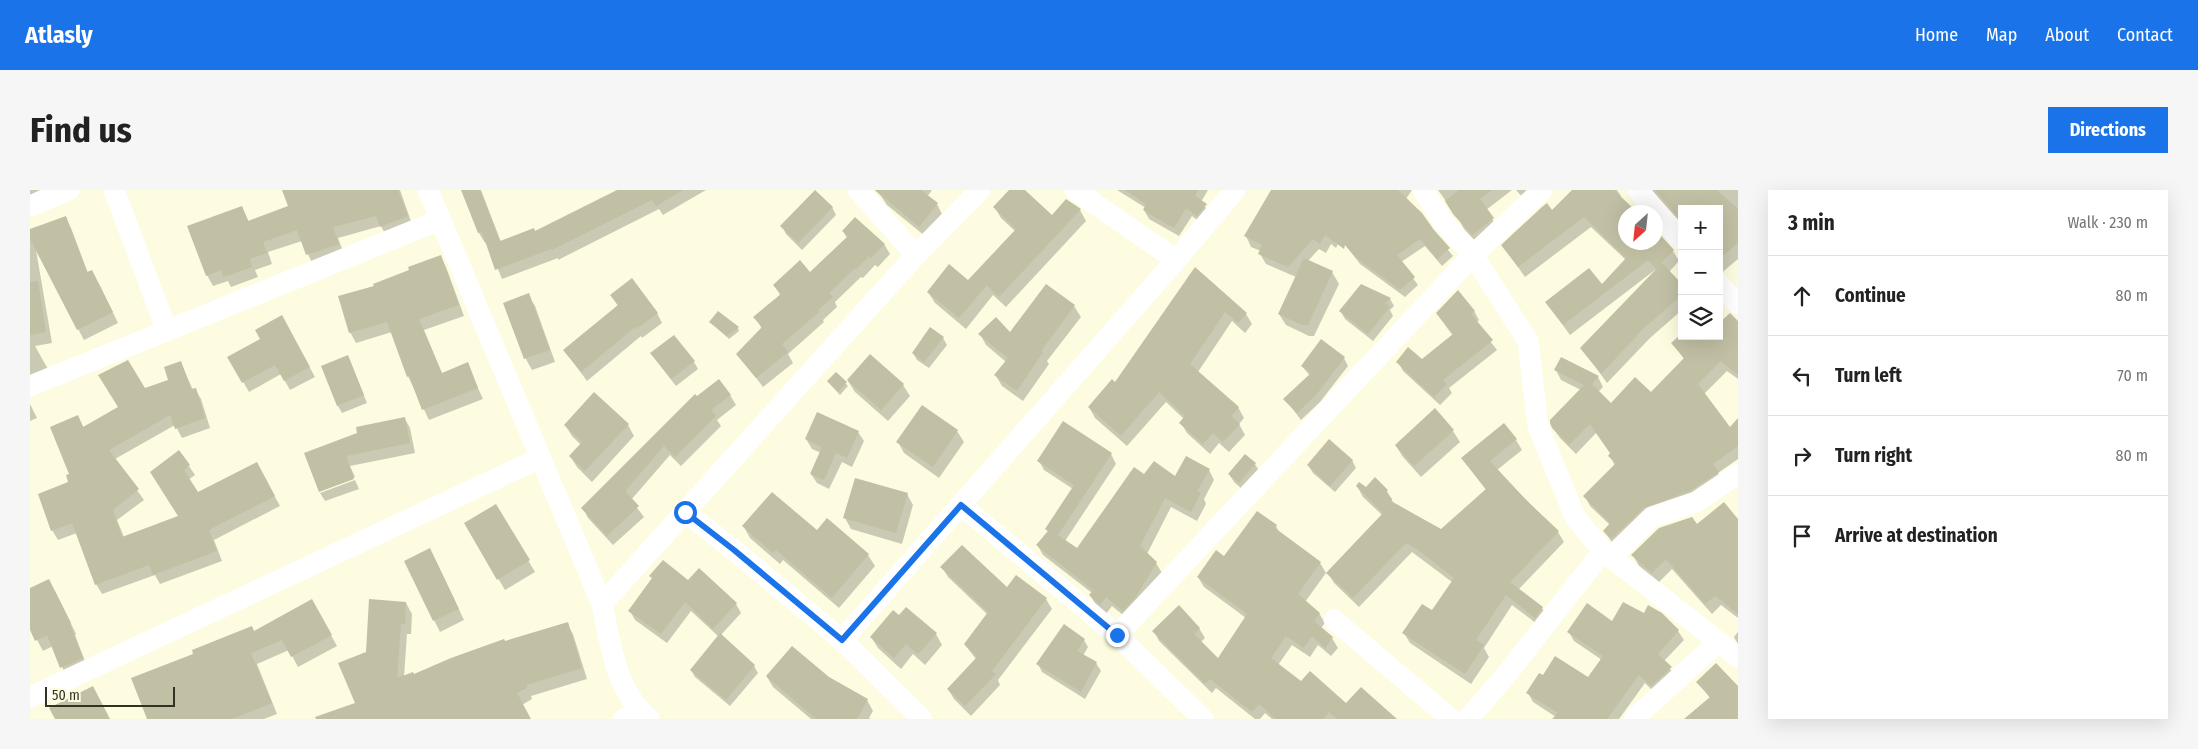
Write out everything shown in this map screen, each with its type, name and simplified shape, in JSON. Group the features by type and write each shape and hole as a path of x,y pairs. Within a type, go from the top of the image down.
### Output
{"street":[{"path":"30,206 69,190"},
{"path":"114,190 167,332"},
{"path":"428,190 602,604 618,675 638,716"},
{"path":"858,190 916,254"},
{"path":"602,604 916,254 980,190"},
{"path":"1075,190 1176,260"},
{"path":"842,640 1176,260 1235,190"},
{"path":"1423,190 1443,222 1474,255 1528,341 1538,426 1575,517 1607,554 1738,656"},
{"path":"1117,635 1474,255 1542,190"},
{"path":"1638,190 1678,236"},
{"path":"30,386 440,220"},
{"path":"1723,288 1738,304"},
{"path":"30,696 540,458"},
{"path":"1468,719 1607,554 1652,517 1696,502 1738,474"},
{"path":"961,505 1117,635 1202,719"},
{"path":"685,512 734,550 842,640 922,719"},
{"path":"1334,620 1450,719"},
{"path":"1634,719 1718,642"}],"building":[{"path":"282,190 398,190 408,216 380,227 376,216 333,227 339,244 306,255 297,230 263,242 267,253 250,259 252,267 224,277 221,270 206,276 187,226 242,206 248,221 288,206"},
{"path":"461,190 480,190 500,241 534,228 535,231 617,190 683,190 656,206 652,200 552,250 495,270 482,232 478,233"},
{"path":"815,190 833,207 798,243 780,226"},
{"path":"875,190 921,190 938,203 919,227"},
{"path":"1009,190 1025,190 1052,215 1066,199 1081,209 999,297 987,285 959,318 927,292 949,264 968,280 1016,229 993,207"},
{"path":"1125,190 1198,190 1195,196 1207,204 1197,216 1186,208 1174,228 1143,210 1146,204"},
{"path":"1271,190 1398,190 1422,213 1450,248 1437,259 1420,239 1397,255 1415,277 1400,290 1355,257 1345,245 1344,249 1325,235 1320,244 1313,239 1288,267 1258,254 1262,245 1244,236"},
{"path":"1459,190 1492,190 1480,199 1494,218 1472,235 1453,214 1445,201"},
{"path":"1572,190 1614,190 1630,205 1618,205 1618,250 1663,250 1663,238 1674,250 1656,269 1648,260 1563,325 1545,302 1589,268 1602,284 1626,258 1584,217 1518,267 1501,245 1547,203 1552,210"},
{"path":"1655,190 1717,190 1738,209 1738,243 1723,256 1723,205 1678,205 1678,217"},
{"path":"66,216 87,272 92,270 113,312 77,330 30,239 30,229"},
{"path":"855,217 885,244 871,258 869,256 855,268 829,293 833,297 818,310 819,312 782,344 788,352 756,378 736,354 762,327 753,317 781,294 773,285 800,260 810,272 848,236 842,231"},
{"path":"441,255 459,305 419,319 442,373 468,362 478,388 422,410 409,376 407,377 387,322 349,333 338,296 374,286 373,284 409,270 408,267"},
{"path":"1304,258 1333,271 1308,325 1302,325 1278,314"},
{"path":"1662,263 1678,280 1678,298 1644,328 1601,374 1580,348"},
{"path":"1195,267 1247,313 1238,323 1225,312 1190,364 1239,407 1231,416 1240,424 1223,442 1213,433 1203,444 1179,423 1185,416 1159,392 1121,436 1088,407 1112,379 1115,382"},
{"path":"632,278 658,313 636,329 635,327 581,372 563,350 618,305 610,295"},
{"path":"38,281 46,332 30,335 30,282"},
{"path":"1046,284 1075,305 1041,351 1043,352 1017,391 994,375 1008,358 978,334 996,317 1010,332"},
{"path":"1361,284 1391,298 1385,303 1390,307 1368,334 1339,311"},
{"path":"1458,290 1475,311 1471,314 1493,340 1443,380 1447,384 1434,397 1396,362 1408,347 1422,359 1453,334 1436,313"},
{"path":"529,293 550,350 524,359 503,303"},
{"path":"718,311 739,327 727,336 709,322"},
{"path":"1730,313 1738,321 1738,375 1721,361 1698,384 1730,427 1738,418 1738,446 1713,464 1719,472 1690,491 1644,508 1611,539 1603,531 1610,523 1583,496 1616,463 1608,456 1610,453 1590,424 1569,445 1552,428 1550,420 1584,385 1554,370 1561,357 1599,376 1592,384 1611,403 1635,377 1651,392 1684,358 1671,343 1678,337 1678,340 1723,340 1723,319"},
{"path":"282,315 310,367 284,381 275,365 242,383 227,357 260,339 255,330"},
{"path":"930,327 944,337 924,362 912,353"},
{"path":"674,335 695,361 671,379 650,353"},
{"path":"1321,339 1345,357 1316,395 1297,413 1283,399 1311,373 1301,366"},
{"path":"870,354 904,384 881,410 847,380"},
{"path":"348,355 364,395 337,406 321,366"},
{"path":"128,360 145,388 168,380 164,367 181,361 191,389 196,388 205,418 175,429 170,415 109,450 139,489 113,510 122,537 178,516 150,472 179,450 190,465 184,470 198,492 257,462 275,496 209,530 217,551 153,575 149,565 95,585 72,523 51,531 38,494 68,482 66,475 69,474 50,427 78,415 83,427 118,407 98,375"},
{"path":"836,372 847,382 838,392 827,381"},
{"path":"719,379 731,395 711,410 716,416 675,457 664,446 625,491 639,506 607,536 581,508 695,394 697,396"},
{"path":"594,392 629,424 585,471 569,456 582,442 564,425"},
{"path":"922,405 958,430 933,467 896,442"},
{"path":"1435,408 1454,430 1414,466 1395,445"},
{"path":"817,412 859,431 847,458 836,453 824,480 810,474 822,447 805,439"},
{"path":"405,417 410,443 346,456 354,479 319,492 304,453 357,433 356,427"},
{"path":"1063,421 1112,453 1058,535 1077,548 1134,467 1144,474 1154,461 1175,476 1186,456 1210,469 1197,491 1201,493 1191,512 1165,498 1140,546 1157,562 1135,598 1123,611 1106,597 1100,605 1089,595 1093,590 1036,545 1048,531 1045,529 1074,485 1037,461"},
{"path":"1504,423 1517,439 1490,461 1527,501 1559,531 1510,582 1543,607 1535,618 1506,595 1476,640 1484,645 1465,674 1402,633 1422,604 1432,610 1454,578 1418,550 1406,543 1353,598 1326,573 1383,513 1356,486 1359,482 1366,487 1375,477 1388,490 1386,492 1392,499 1391,501 1441,529 1486,489 1461,458"},
{"path":"1329,439 1353,460 1330,486 1307,465"},
{"path":"1245,454 1256,463 1239,483 1228,474"},
{"path":"855,478 908,493 896,533 843,518"},
{"path":"772,492 817,530 827,518 869,554 832,598 776,550 773,553 742,526"},
{"path":"1724,502 1738,519 1738,614 1715,596 1705,604 1666,559 1652,573 1631,555 1659,528 1692,517 1697,524"},
{"path":"496,504 530,560 497,580 464,523"},
{"path":"1257,511 1277,525 1275,528 1321,562 1298,594 1320,613 1314,621 1333,637 1325,648 1312,636 1304,648 1286,636 1271,658 1301,681 1310,671 1346,703 1361,687 1397,719 1337,719 1329,712 1323,719 1276,719 1259,704 1252,712 1210,679 1205,684 1152,631 1179,605 1200,628 1194,634 1218,658 1247,614 1197,577 1216,550 1224,556"},
{"path":"962,545 1007,587 1016,575 1047,598 992,671 996,674 965,706 947,689 977,657 964,644 988,612 940,567"},
{"path":"430,548 459,609 433,621 404,561"},
{"path":"663,560 688,580 699,568 737,603 713,629 685,602 661,634 628,611 652,578 649,576"},
{"path":"49,579 71,623 83,658 60,668 47,635 35,641 30,630 30,588"},
{"path":"312,599 332,635 291,657 282,640 251,653 272,703 232,719 147,719 131,678 193,654 192,650 252,626 254,631"},
{"path":"369,599 406,602 405,624 401,624 397,678 413,672 414,674 451,658 504,639 505,641 568,622 582,668 526,685 527,688 517,693 531,719 316,719 315,717 355,703 338,663 366,652"},
{"path":"1623,602 1644,613 1648,605 1662,613 1679,630 1658,654 1672,667 1651,686 1639,675 1607,719 1552,719 1558,713 1526,693 1539,673 1543,675 1555,656 1588,677 1603,656 1567,632 1587,603 1612,621"},
{"path":"906,607 937,633 918,654 906,644 894,658 870,637 893,610 899,615"},
{"path":"1064,624 1085,639 1077,651 1097,662 1081,692 1036,664"},
{"path":"720,633 755,665 726,700 690,670"},
{"path":"792,646 829,677 868,699 857,719 816,719 766,676"},
{"path":"1716,663 1738,686 1738,719 1684,719 1710,697 1696,682"},
{"path":"93,686 110,719 55,719 49,708"}],"route":[{"path":"685,512 734,550 842,640 961,505 1117,635"}]}
